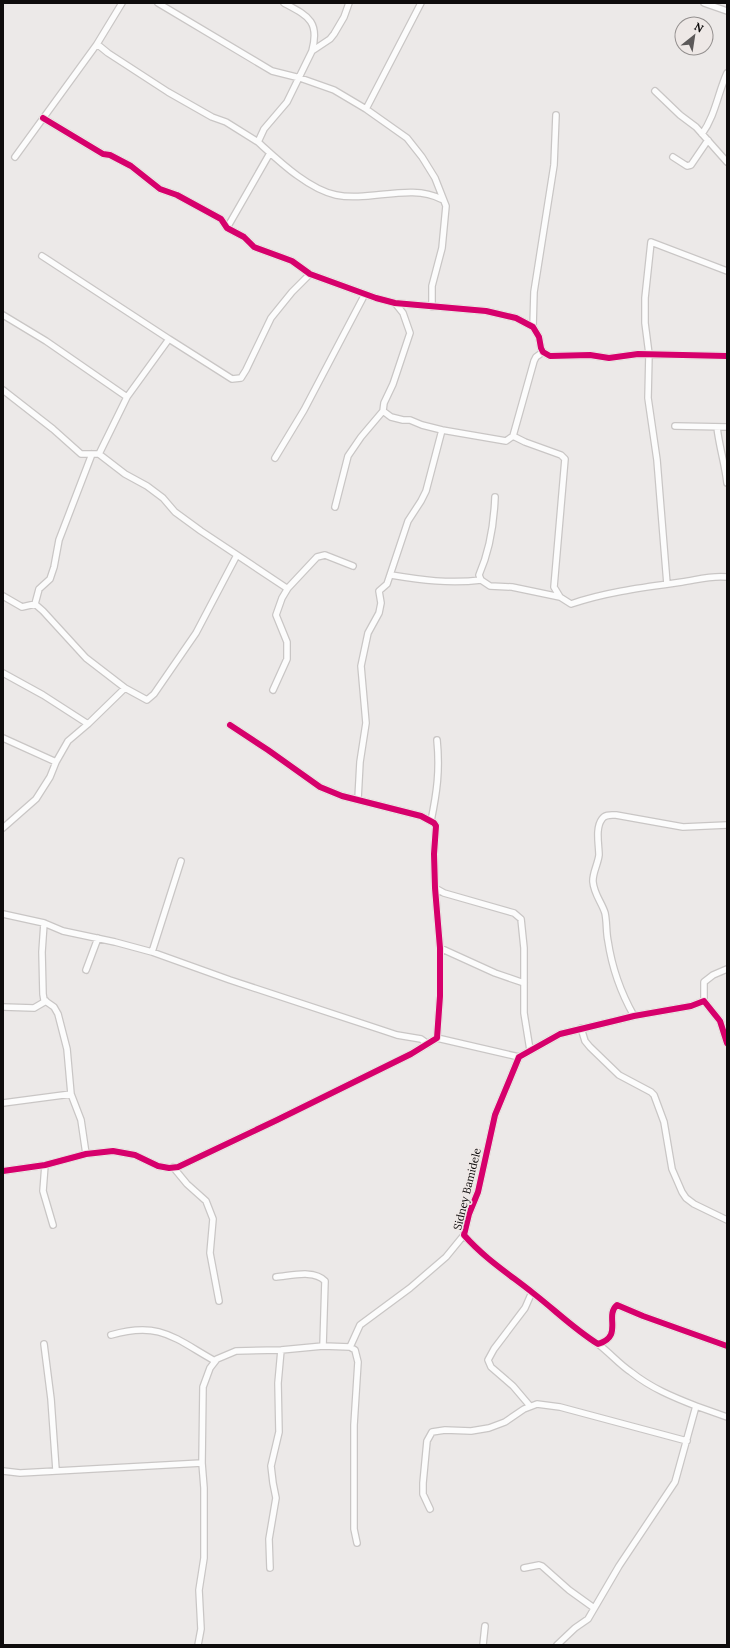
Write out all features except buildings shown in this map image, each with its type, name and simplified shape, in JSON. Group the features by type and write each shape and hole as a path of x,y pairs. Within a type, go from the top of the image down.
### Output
{"street":[{"path":"15,157 96,44 122,3"},
{"path":"158,3 272,70 334,90 366,109 407,138 422,157 435,178 440,188 441,198 446,206 442,248 432,286 432,307"},
{"path":"258,142 264,129 287,102 312,51 316,36 313,24 300,12 284,3"},
{"path":"312,51 330,39 334,34 344,17 349,3"},
{"path":"366,109 421,3"},
{"path":"704,3 727,12"},
{"path":"96,44 168,92 212,117 226,122 258,142 297,176 334,195 350,196 411,193 430,194 441,198"},
{"path":"702,134 713,114 720,88 727,73"},
{"path":"655,91 702,134 727,162"},
{"path":"533,327 534,292 554,165 556,115"},
{"path":"43,118 103,154 110,155 131,166 160,189 177,195 221,219 228,228 239,234 251,245 261,251 292,262 310,274 365,294 395,303 486,312 516,318 533,327 537,332 543,352 550,356 590,354 608,358 649,354 727,356"},
{"path":"673,157 687,166 691,165 708,140"},
{"path":"228,228 270,153"},
{"path":"667,584 657,460 648,398 649,354 645,323 645,298 651,242 727,271"},
{"path":"42,256 232,379 241,378 271,318 296,287 310,274"},
{"path":"275,458 304,410 365,294"},
{"path":"335,507 348,456 361,437 383,411 384,403 393,384 410,333 403,313 395,303"},
{"path":"403,313 407,304"},
{"path":"3,315 46,341 127,397"},
{"path":"100,454 127,397 169,339"},
{"path":"383,411 397,419 410,420 442,430 504,442 513,436 531,368 536,357 543,352"},
{"path":"3,390 53,429 81,454 100,454 125,474 147,486 163,498 182,518 288,588"},
{"path":"675,426 727,427"},
{"path":"717,427 727,483"},
{"path":"358,799 366,723 361,666 368,633 380,613 381,603 379,591 387,584 408,521 422,501 426,491 442,430"},
{"path":"513,436 561,455 565,459 554,587 560,597"},
{"path":"35,604 39,588 50,579 59,540 92,454"},
{"path":"495,497 494,524 483,565 478,575 481,580 490,586 512,587 560,597 571,604 585,599 667,584 714,577 727,577"},
{"path":"35,604 86,658 124,688 147,700 154,694 196,633 237,555"},
{"path":"274,690 287,659 287,642 276,615 282,598 288,588 317,557 326,555 353,566"},
{"path":"391,575 420,580 461,583 481,580"},
{"path":"3,596 22,607 35,604"},
{"path":"3,673 43,694 88,724"},
{"path":"3,828 36,799 50,777 56,762 68,741 88,724 124,688"},
{"path":"230,725 268,750 314,784 342,796 421,816 431,821 436,826 437,831 434,854 435,888 440,948 440,996 437,1038"},
{"path":"3,738 56,762"},
{"path":"431,821 437,791 439,763 437,740"},
{"path":"634,1016 624,999 618,984 608,942 606,916 592,881 598,862 599,825 602,819 607,815 616,815 683,827 727,825"},
{"path":"152,952 181,861"},
{"path":"435,888 444,893 517,914 521,919 524,1013 530,1050"},
{"path":"436,898 444,893"},
{"path":"3,914 44,923 63,930 152,952 230,980 396,1035 421,1039 428,1044"},
{"path":"44,923 42,952 43,994 46,1001 54,1007 58,1014 67,1049 71,1094 82,1120 86,1154"},
{"path":"86,970 98,938"},
{"path":"440,948 495,973 524,983"},
{"path":"727,969 713,975 704,982 704,1001 720,1021 726,1033 727,1043"},
{"path":"3,1007 34,1008 46,1001"},
{"path":"3,1171 45,1165 86,1154 121,1152 134,1155 158,1166 178,1167 412,1054 437,1038 519,1057 560,1034 634,1016 691,1006 704,1001"},
{"path":"581,1028 585,1041 619,1075 654,1095 664,1122 672,1169 686,1198 694,1204 727,1220"},
{"name":"Sidney Bamidele","path":"519,1057 495,1115 478,1192 469,1214 464,1235 495,1265 532,1292 578,1332 612,1354 628,1371 657,1390 696,1406 727,1416"},
{"path":"3,1103 71,1094"},
{"path":"45,1165 43,1192 53,1225"},
{"path":"174,1167 187,1184 206,1201 213,1219 210,1253 219,1301"},
{"path":"350,1346 360,1325 410,1288 446,1257 464,1235"},
{"path":"276,1277 313,1275 320,1276 325,1281 323,1346"},
{"path":"530,1406 513,1386 491,1367 488,1360 494,1349 525,1308 532,1292"},
{"path":"598,1344 606,1342 610,1338 614,1309 617,1305 643,1316 727,1346"},
{"path":"111,1335 133,1330 154,1330 172,1336 215,1361"},
{"path":"44,1344 51,1399 56,1470"},
{"path":"198,1645 201,1629 199,1590 204,1558 204,1488 202,1463 203,1387 210,1368 215,1361 236,1351 281,1350 323,1346 350,1346 355,1350 358,1362 354,1425 354,1529 357,1543"},
{"path":"270,1568 269,1539 276,1498 272,1483 272,1466 279,1432 278,1383 281,1350"},
{"path":"430,1509 423,1494 426,1447 430,1434 435,1431 472,1431 489,1428 505,1422 530,1406 543,1403 687,1441"},
{"path":"557,1645 575,1628 588,1619 646,1522 670,1491 678,1471 696,1406"},
{"path":"3,1471 20,1473 202,1463"},
{"path":"524,1568 536,1565 542,1566 594,1608"},
{"path":"483,1645 485,1626"}],"cycle path":[{"path":"43,118 103,154 110,155 131,166 160,189 177,195 221,219 227,228 244,237 254,247 292,261 310,274 376,298 395,303 486,311 516,318 533,327 539,337 543,352 550,356 590,355 609,358 638,354 727,356"},
{"path":"3,1171 45,1165 86,1154 113,1151 135,1155 158,1166 169,1168 178,1167 411,1054 437,1038 440,996 440,948 435,888 434,854 436,826 434,823 421,816 342,796 320,787 230,725"},
{"path":"727,1043 720,1021 704,1001 691,1006 634,1016 560,1034 519,1057 495,1115 478,1192 469,1214 464,1235 488,1258 598,1344 610,1336 612,1331 612,1315 617,1305 643,1316 727,1346"}]}
